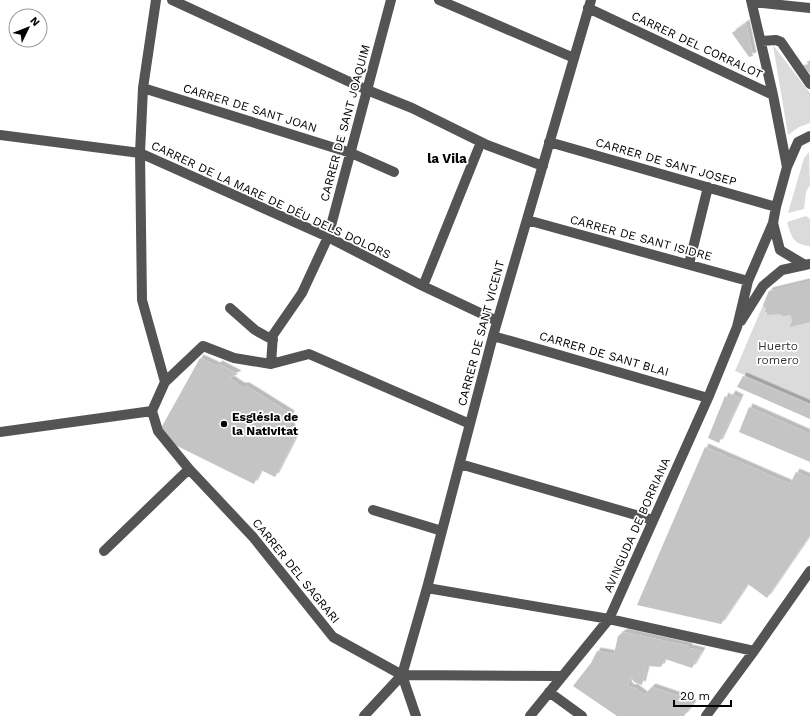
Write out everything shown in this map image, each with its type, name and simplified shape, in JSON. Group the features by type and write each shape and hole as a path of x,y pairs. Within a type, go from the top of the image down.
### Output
{"street":[{"path":"156,0 143,88 140,153 142,300 165,382"},
{"path":"172,0 368,90 412,108 481,142 542,166"},
{"name":"CARRER DE SANT JOAQUIM","path":"273,338 302,293 328,237 391,0"},
{"path":"439,0 574,58"},
{"path":"787,167 774,95 751,1 810,8"},
{"name":"CARRER DE SANT VICENT","path":"402,675 427,588 497,321 589,4"},
{"name":"CARRER DEL CORRALOT","path":"589,4 774,95"},
{"path":"761,41 776,40 781,42 810,84"},
{"name":"CARRER DE SANT JOAN","path":"143,88 351,153 394,172"},
{"name":"CARRER DE LA MARE DE DÉU DELS DOLORS","path":"0,136 140,153 328,237 423,286 497,321"},
{"path":"807,264 780,250 773,223 787,167 798,142 810,136"},
{"path":"423,286 481,142"},
{"name":"CARRER DE SANT JOSEP","path":"549,142 776,207"},
{"path":"689,264 708,187"},
{"name":"CARRER DE SANT ISIDRE","path":"526,220 748,281"},
{"name":"AVINGUDA DE BORRIANA","path":"530,716 609,618 708,398 737,327 748,281 773,223"},
{"name":"AVINGUDA DE BORRIANA","path":"737,327 763,286 782,270 807,264"},
{"path":"230,308 255,330 273,338 271,364"},
{"name":"CARRER DE SANT BLAI","path":"493,336 708,398"},
{"path":"0,432 152,411 165,382 203,346 234,358 271,364 309,354 470,424"},
{"name":"CARRER DEL SAGRARI","path":"152,411 158,431 189,469 253,537 333,637 402,675 562,676"},
{"path":"460,464 653,520"},
{"path":"104,551 189,469"},
{"path":"373,510 442,531"},
{"path":"706,716 810,571"},
{"path":"427,588 609,618 754,651"},
{"path":"364,716 402,675 416,716"},
{"path":"549,692 582,716"}],"green space":[{"path":"773,45 810,93 810,123 799,127 788,135"},
{"path":"809,152 810,185 806,192 804,209 788,213 804,158"},
{"path":"806,216 810,219 810,246 796,242 790,232 787,222"},
{"name":"Huerto romero","path":"810,281 810,403 735,371 769,291"}],"building":[{"path":"746,23 753,56 749,57 732,33"},
{"path":"810,64 810,74 803,65"},
{"path":"810,281 810,322 790,327 792,321 791,315 767,315 767,312 765,312 766,309 763,305 769,291"},
{"path":"200,358 217,366 219,364 238,374 229,378 241,386 246,386 291,414 289,420 295,438 275,477 261,470 254,484 171,443 160,430"},
{"path":"743,376 810,405 810,419 737,387"},
{"path":"732,394 740,398 719,443 708,438 725,396 729,399"},
{"path":"749,407 810,434 810,462 739,432"},
{"path":"705,447 790,484 796,472 810,478 810,535 767,598 748,584 721,624 637,605"},
{"path":"624,632 688,646 689,648 702,651 692,668 665,659 661,667 647,666 642,685 634,682 631,677 628,685 631,688 634,687 644,695 652,687 684,698 693,704 684,716 617,716 573,686 591,663 597,651 614,654 618,636"}],"place":[{"name":"Església de la Nativitat","path":"224,424"}],"district":[{"name":"la Vila","path":"447,158"}]}
